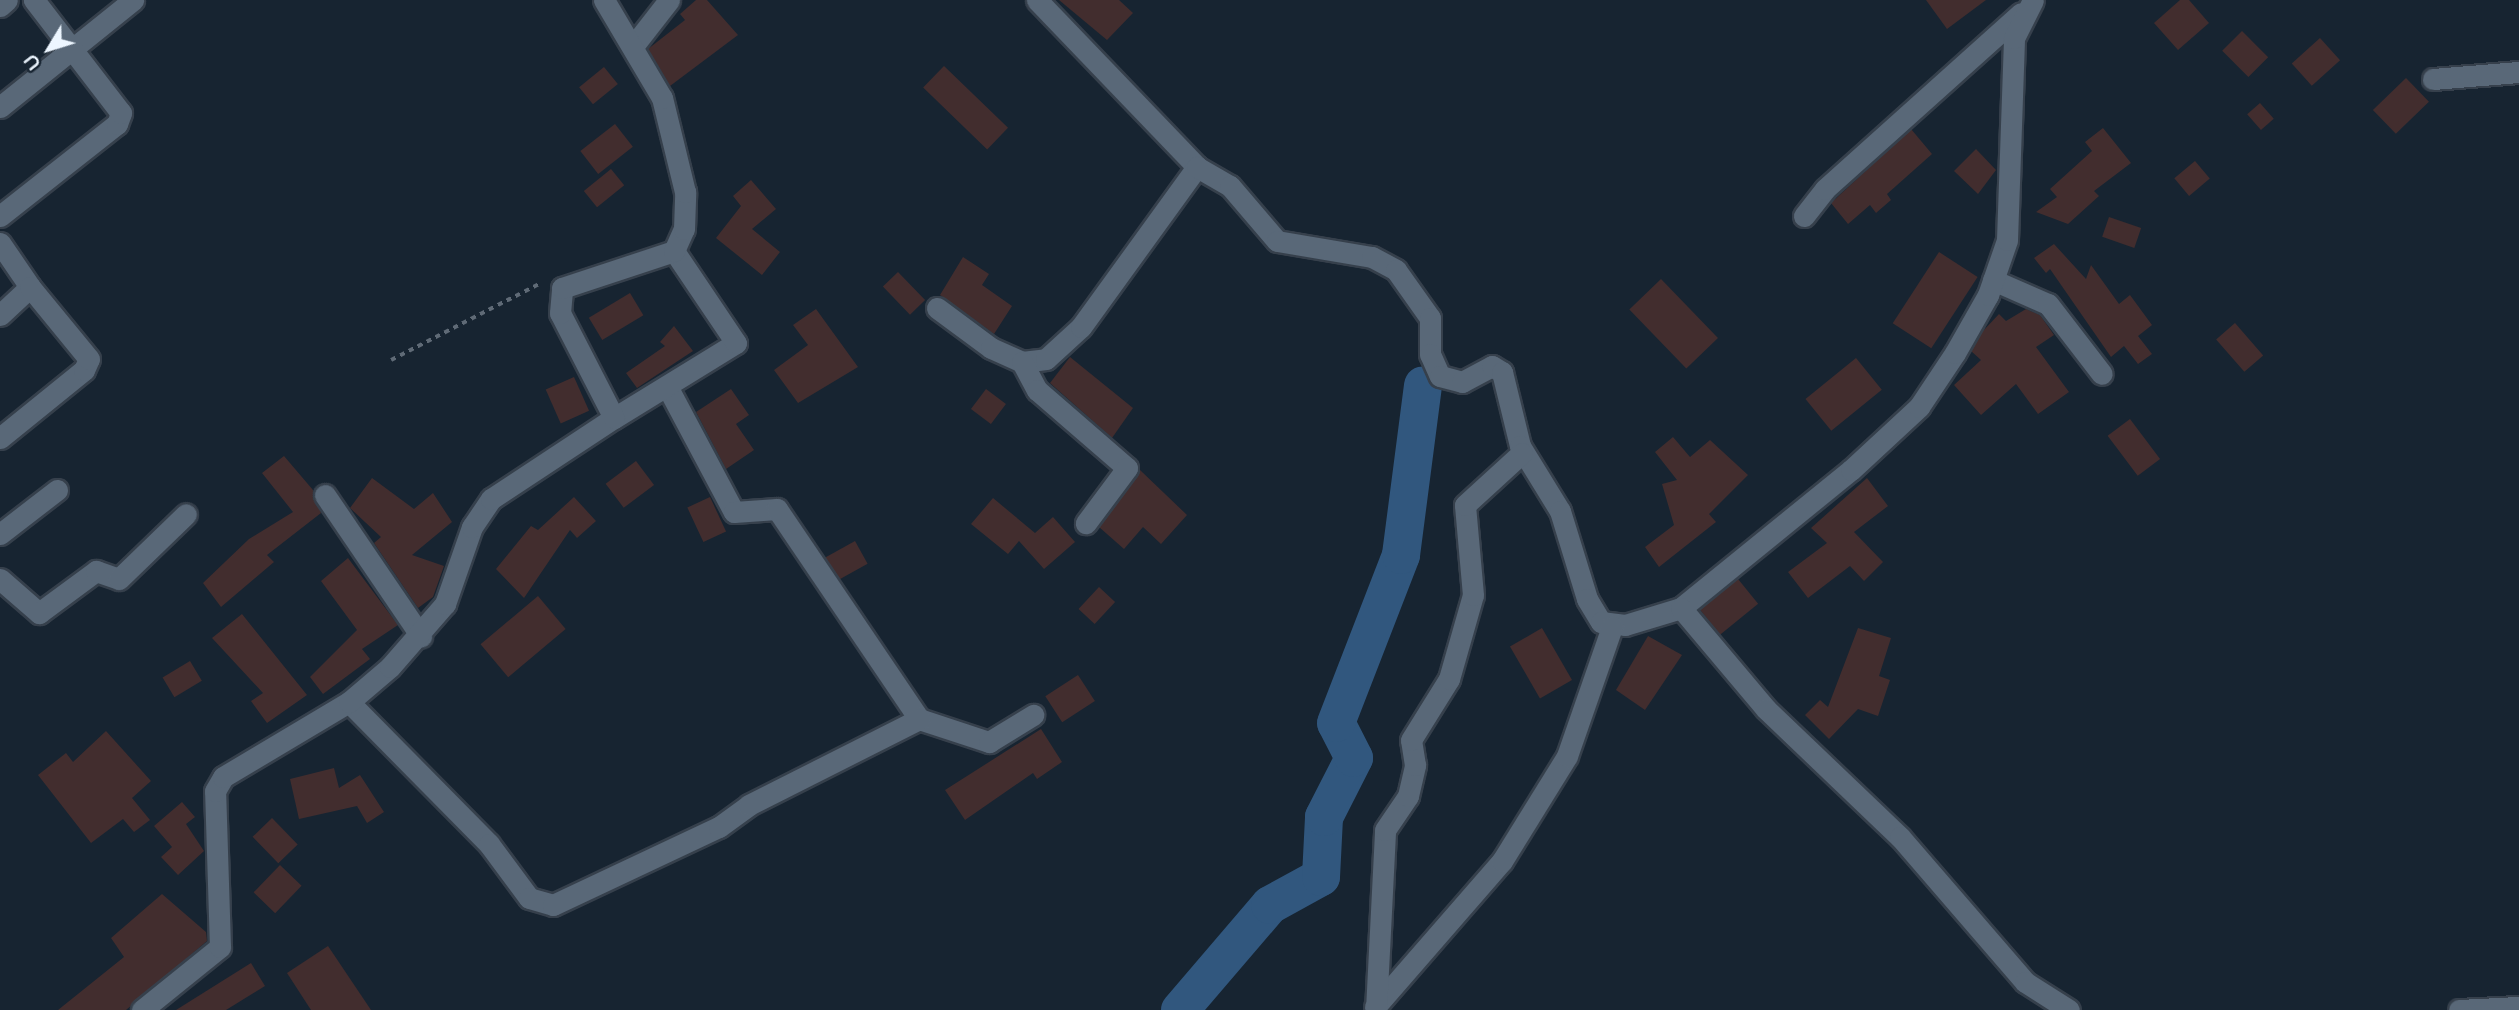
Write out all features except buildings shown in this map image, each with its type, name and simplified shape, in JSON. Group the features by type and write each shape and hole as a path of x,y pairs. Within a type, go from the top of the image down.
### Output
{"street":[{"path":"0,5 7,0"},
{"path":"0,216 117,124 116,100 34,0"},
{"path":"0,107 133,0"},
{"path":"604,0 634,45 677,142 684,229 674,251 571,280 562,288 560,313 614,418"},
{"path":"634,45 669,0"},
{"path":"1050,4 1198,167 1230,186 1277,241 1373,257 1396,270 1430,318 1430,354 1440,376 1462,382 1492,366 1502,372 1522,453 1560,511 1587,599 1612,628"},
{"path":"1804,216 1825,189 2027,6"},
{"path":"1612,628 1681,608 1919,407 1993,280 2007,240 2014,38 2027,6"},
{"path":"2433,79 2519,72"},
{"path":"1022,362 1065,348 1198,167"},
{"path":"0,243 30,287 89,359 84,370 0,438"},
{"path":"142,1010 220,947 215,791 223,777 349,702 421,636 445,604 478,514 512,480 614,418 669,390 736,344 674,251"},
{"path":"1993,280 2048,304 2102,374"},
{"path":"0,315 30,287"},
{"path":"937,308 1022,362 1045,397 1127,468 1086,523"},
{"path":"669,390 734,512 777,509 919,719 989,742 1033,715"},
{"path":"1375,1009 1385,831 1408,796 1415,765 1411,740 1449,680 1473,595 1465,505 1522,453"},
{"path":"0,534 57,491"},
{"path":"325,495 421,636"},
{"path":"0,579 39,612 96,571 119,579 186,514"},
{"path":"1681,608 1766,709 1900,837 2025,982 2069,1010"},
{"path":"1375,1009 1509,849 1567,756 1612,628"},
{"path":"349,702 489,844 529,898 553,905 719,827 749,805 919,719"},
{"path":"2459,1010 2519,1007"}],"path":[{"path":"391,360 543,282 571,280"}],"waterway":[{"path":"1180,1010 1270,905 1321,877 1324,817 1354,758 1336,723 1401,555 1423,385"}]}
